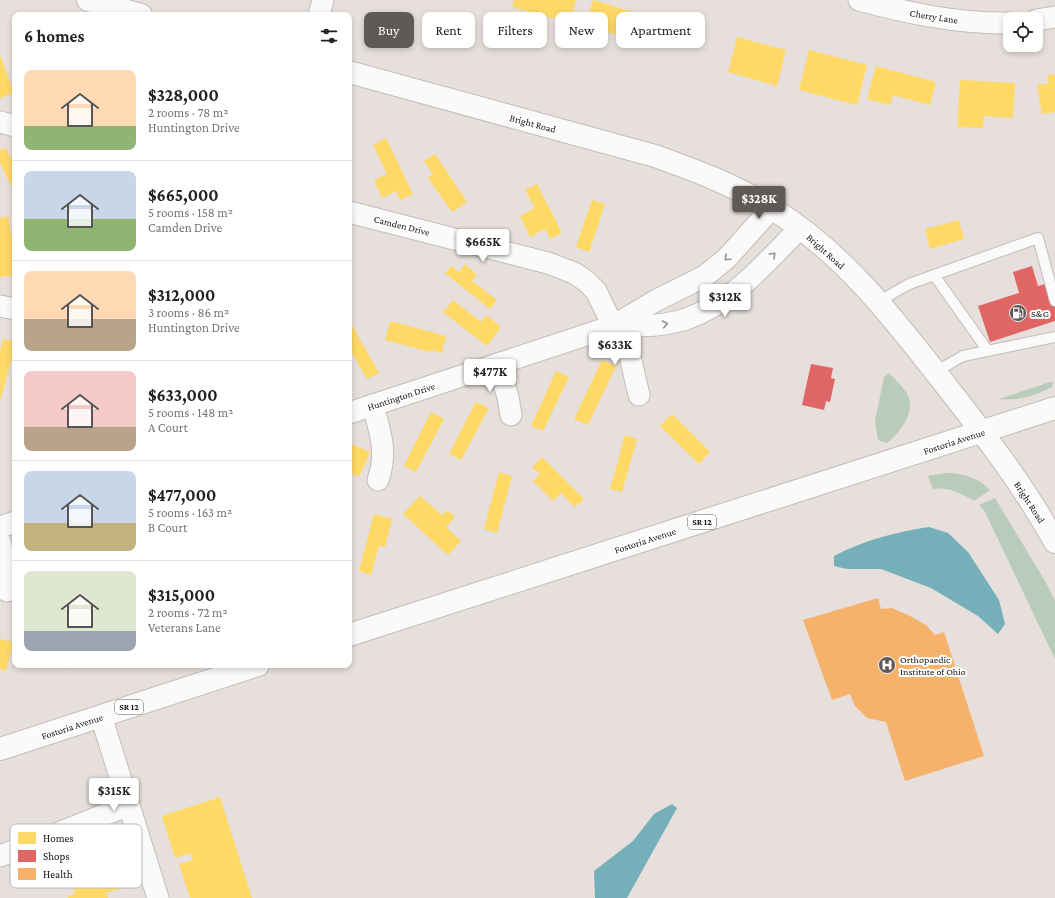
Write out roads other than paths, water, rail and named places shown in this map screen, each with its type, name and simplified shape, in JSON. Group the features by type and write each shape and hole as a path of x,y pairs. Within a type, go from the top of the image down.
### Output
{"main road":[{"path":"88,0 131,12"},
{"name":"Bright Road","path":"352,73 655,156 699,172 772,208 827,250 878,302 982,433 1025,492 1055,542"},
{"name":"Fostoria Avenue","path":"352,634 982,433 1055,408"},
{"name":"Fostoria Avenue","path":"0,749 249,668"}],"street":[{"path":"320,12 323,0"},
{"name":"Cherry Lane","path":"859,0 928,17 957,21 1003,23"},
{"path":"1043,19 1055,16"},
{"path":"0,122 12,125"},
{"name":"Huntington Drive","path":"352,412 612,326 655,300 705,276 728,258 772,208"},
{"name":"Camden Drive","path":"352,213 548,263 574,273 586,281 596,291 612,326 623,341 630,356 639,395"},
{"name":"Huntington Drive","path":"612,326 658,325 686,320 711,308 746,282 800,228"},
{"path":"0,306 12,309"},
{"path":"498,364 508,397 511,415"},
{"path":"373,405 384,452 383,466 378,480"},
{"path":"0,527 12,523"},
{"path":"0,542 8,575 7,591"},
{"path":"101,716 135,824"},
{"path":"81,824 129,805"},
{"path":"142,847 158,898"},
{"path":"0,856 10,852"}],"lane":[{"path":"878,302 909,284 1038,238 1055,301"},
{"path":"934,276 988,351"},
{"path":"935,372 963,356 1055,337"}],"water":[{"path":"929,527 948,533 968,552 999,600 1005,624 998,634 978,616 931,588 881,569 847,569 834,566 834,556 857,545 904,531"},
{"path":"672,804 677,808 627,898 595,898 594,871 633,841 654,814"}],"place":[{"name":"S&G","path":"1018,313"},
{"name":"Orthopaedic Institute of Ohio","path":"887,665"}]}
